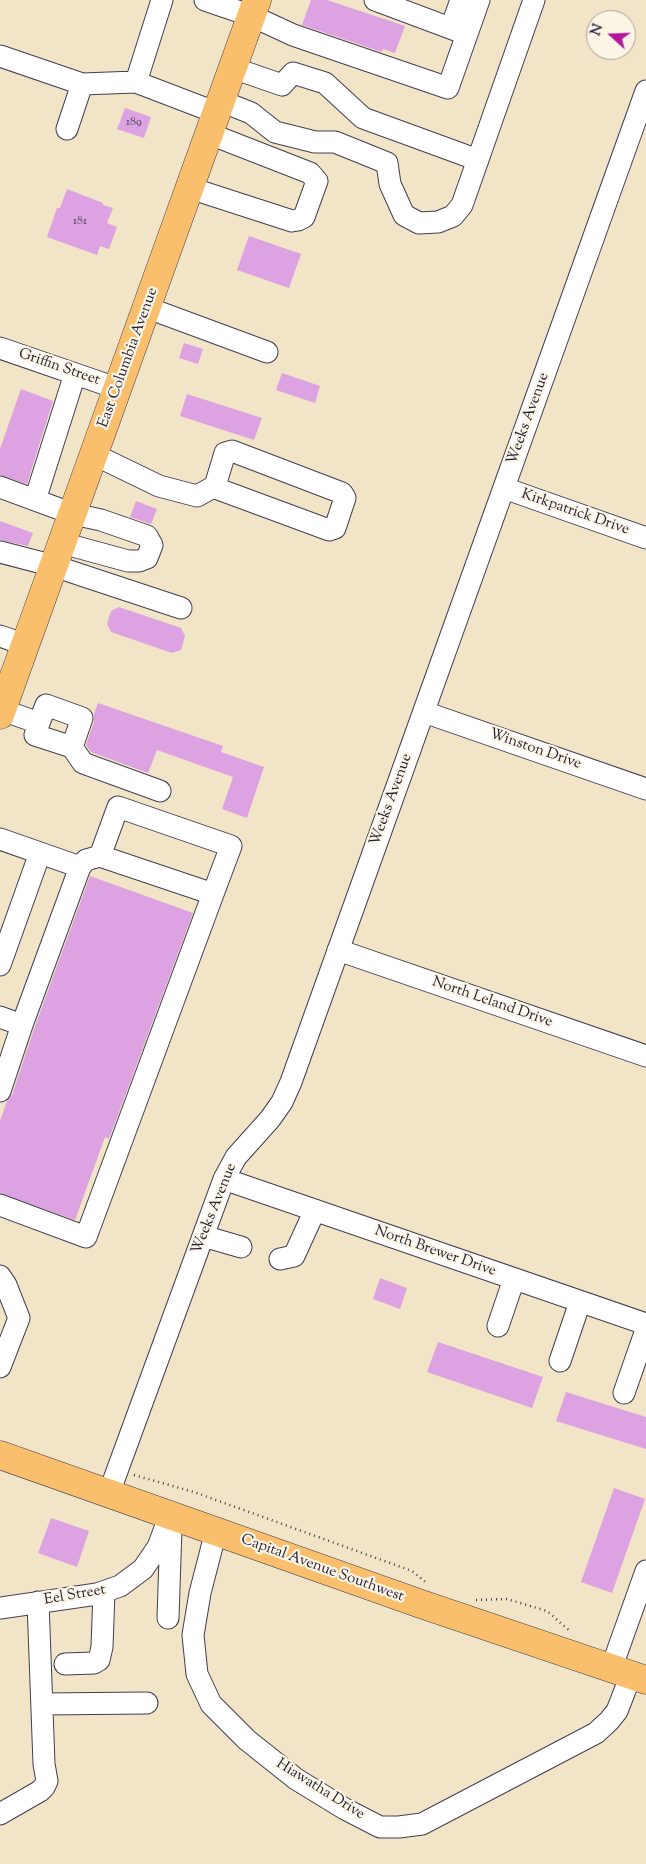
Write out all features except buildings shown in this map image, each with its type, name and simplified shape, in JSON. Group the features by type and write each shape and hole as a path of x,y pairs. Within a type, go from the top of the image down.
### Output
{"main road":[{"name":"East Columbia Avenue","path":"1,713 255,8"},
{"name":"Capital Avenue Southwest","path":"0,1455 421,1604 629,1675"}],"street":[{"path":"136,82 162,0"},
{"path":"205,0 255,8 293,35 448,88 459,31 461,0"},
{"path":"375,0 459,31"},
{"path":"459,31 479,0"},
{"path":"216,116 251,113 275,132 315,142 335,142 387,163 390,184 404,216 419,223 438,222 453,216 462,205 534,0"},
{"path":"0,56 82,84 136,82 216,116 310,173 317,182 304,217 292,221 190,188"},
{"path":"233,68 282,85 293,73 325,83 363,118 478,160"},
{"path":"67,129 82,84"},
{"name":"Weeks Avenue","path":"109,1493 224,1179 236,1157 270,1120 282,1102 646,93"},
{"path":"148,308 267,352"},
{"name":"Griffin Street","path":"2,355 75,374 118,389"},
{"path":"35,500 75,374"},
{"path":"95,455 159,486 197,496 215,486 225,453 232,451 342,493 345,498 335,528 329,530 218,489 215,486"},
{"path":"0,487 73,514 101,520 147,536 152,545 147,558 139,561 58,554 0,552"},
{"name":"Kirkpatrick Drive","path":"504,488 646,538"},
{"path":"58,554 181,608"},
{"path":"0,636 26,645"},
{"path":"72,747 82,718 46,705 35,735 72,747 83,763 160,791"},
{"name":"Winston Drive","path":"424,712 646,788"},
{"path":"1,713 39,723"},
{"path":"0,1204 86,1237 231,846 118,806 100,856"},
{"path":"1,842 80,867"},
{"path":"0,965 40,853"},
{"path":"0,1091 80,867 86,860 100,856 213,894"},
{"name":"North Leland Drive","path":"338,950 646,1056"},
{"path":"0,1017 22,1025"},
{"name":"North Brewer Drive","path":"224,1179 646,1324"},
{"path":"280,1259 294,1256 315,1210"},
{"path":"203,1236 241,1247"},
{"path":"0,1276 17,1310 18,1318 0,1367"},
{"path":"498,1326 514,1279"},
{"path":"0,1296 6,1308 17,1310"},
{"path":"560,1361 580,1302"},
{"path":"624,1393 646,1330"},
{"path":"168,1618 170,1515"},
{"name":"Eel Street","path":"1,1612 38,1602 97,1594 120,1586 143,1569 158,1547 170,1515"},
{"name":"Hiawatha Drive","path":"216,1531 200,1593 193,1635 198,1674 211,1704 247,1740 296,1779 345,1809 380,1827 422,1824 596,1733 610,1721 617,1711 629,1675 646,1571"},
{"path":"65,1664 94,1664 99,1660 102,1647 104,1592"},
{"path":"0,1814 40,1791 47,1780 44,1764 38,1602"},
{"path":"42,1704 147,1704"}],"path":[{"path":"130,1474 194,1492 412,1571 435,1589"},
{"path":"469,1600 506,1599 547,1611 563,1625"}]}
